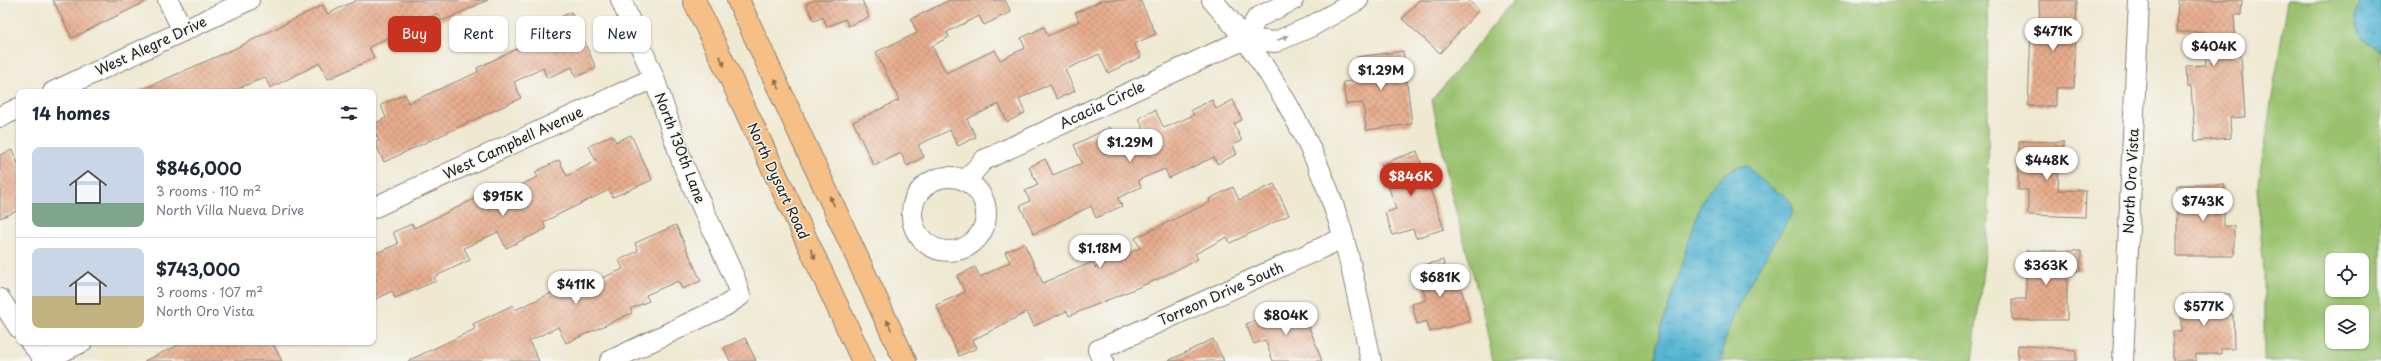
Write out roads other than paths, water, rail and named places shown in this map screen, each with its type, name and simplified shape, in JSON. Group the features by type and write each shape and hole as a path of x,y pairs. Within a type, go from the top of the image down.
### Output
{"main road":[{"name":"North Dysart Road","path":"694,0 863,361"},
{"path":"738,0 905,361"}],"street":[{"path":"168,0 183,31"},
{"name":"West Alegre Drive","path":"59,89 249,0"},
{"name":"North 130th Lane","path":"610,361 725,306 740,296 736,279 684,166 654,78 621,0"},
{"path":"1212,0 1244,39 1297,122 1332,200 1344,238 1371,361"},
{"path":"1244,39 1257,18 1293,0"},
{"path":"1244,39 1275,42 1310,27 1358,0"},
{"name":"North Oro Vista","path":"2123,361 2138,0"},
{"name":"Acacia Circle","path":"966,180 984,160 1244,39"},
{"name":"West Campbell Avenue","path":"376,207 654,78"},
{"path":"0,117 16,109"},
{"name":"Torreon Drive South","path":"1100,355 1344,238"},
{"path":"0,299 16,323"},
{"path":"32,345 43,360 76,345"}],"water":[{"path":"2360,0 2381,0 2381,51 2367,42 2358,30 2356,16"},
{"path":"1748,166 1765,183 1789,200 1792,205 1792,214 1760,265 1738,306 1724,344 1722,361 1656,361 1661,329 1700,206 1707,193 1722,176 1734,168"}]}
